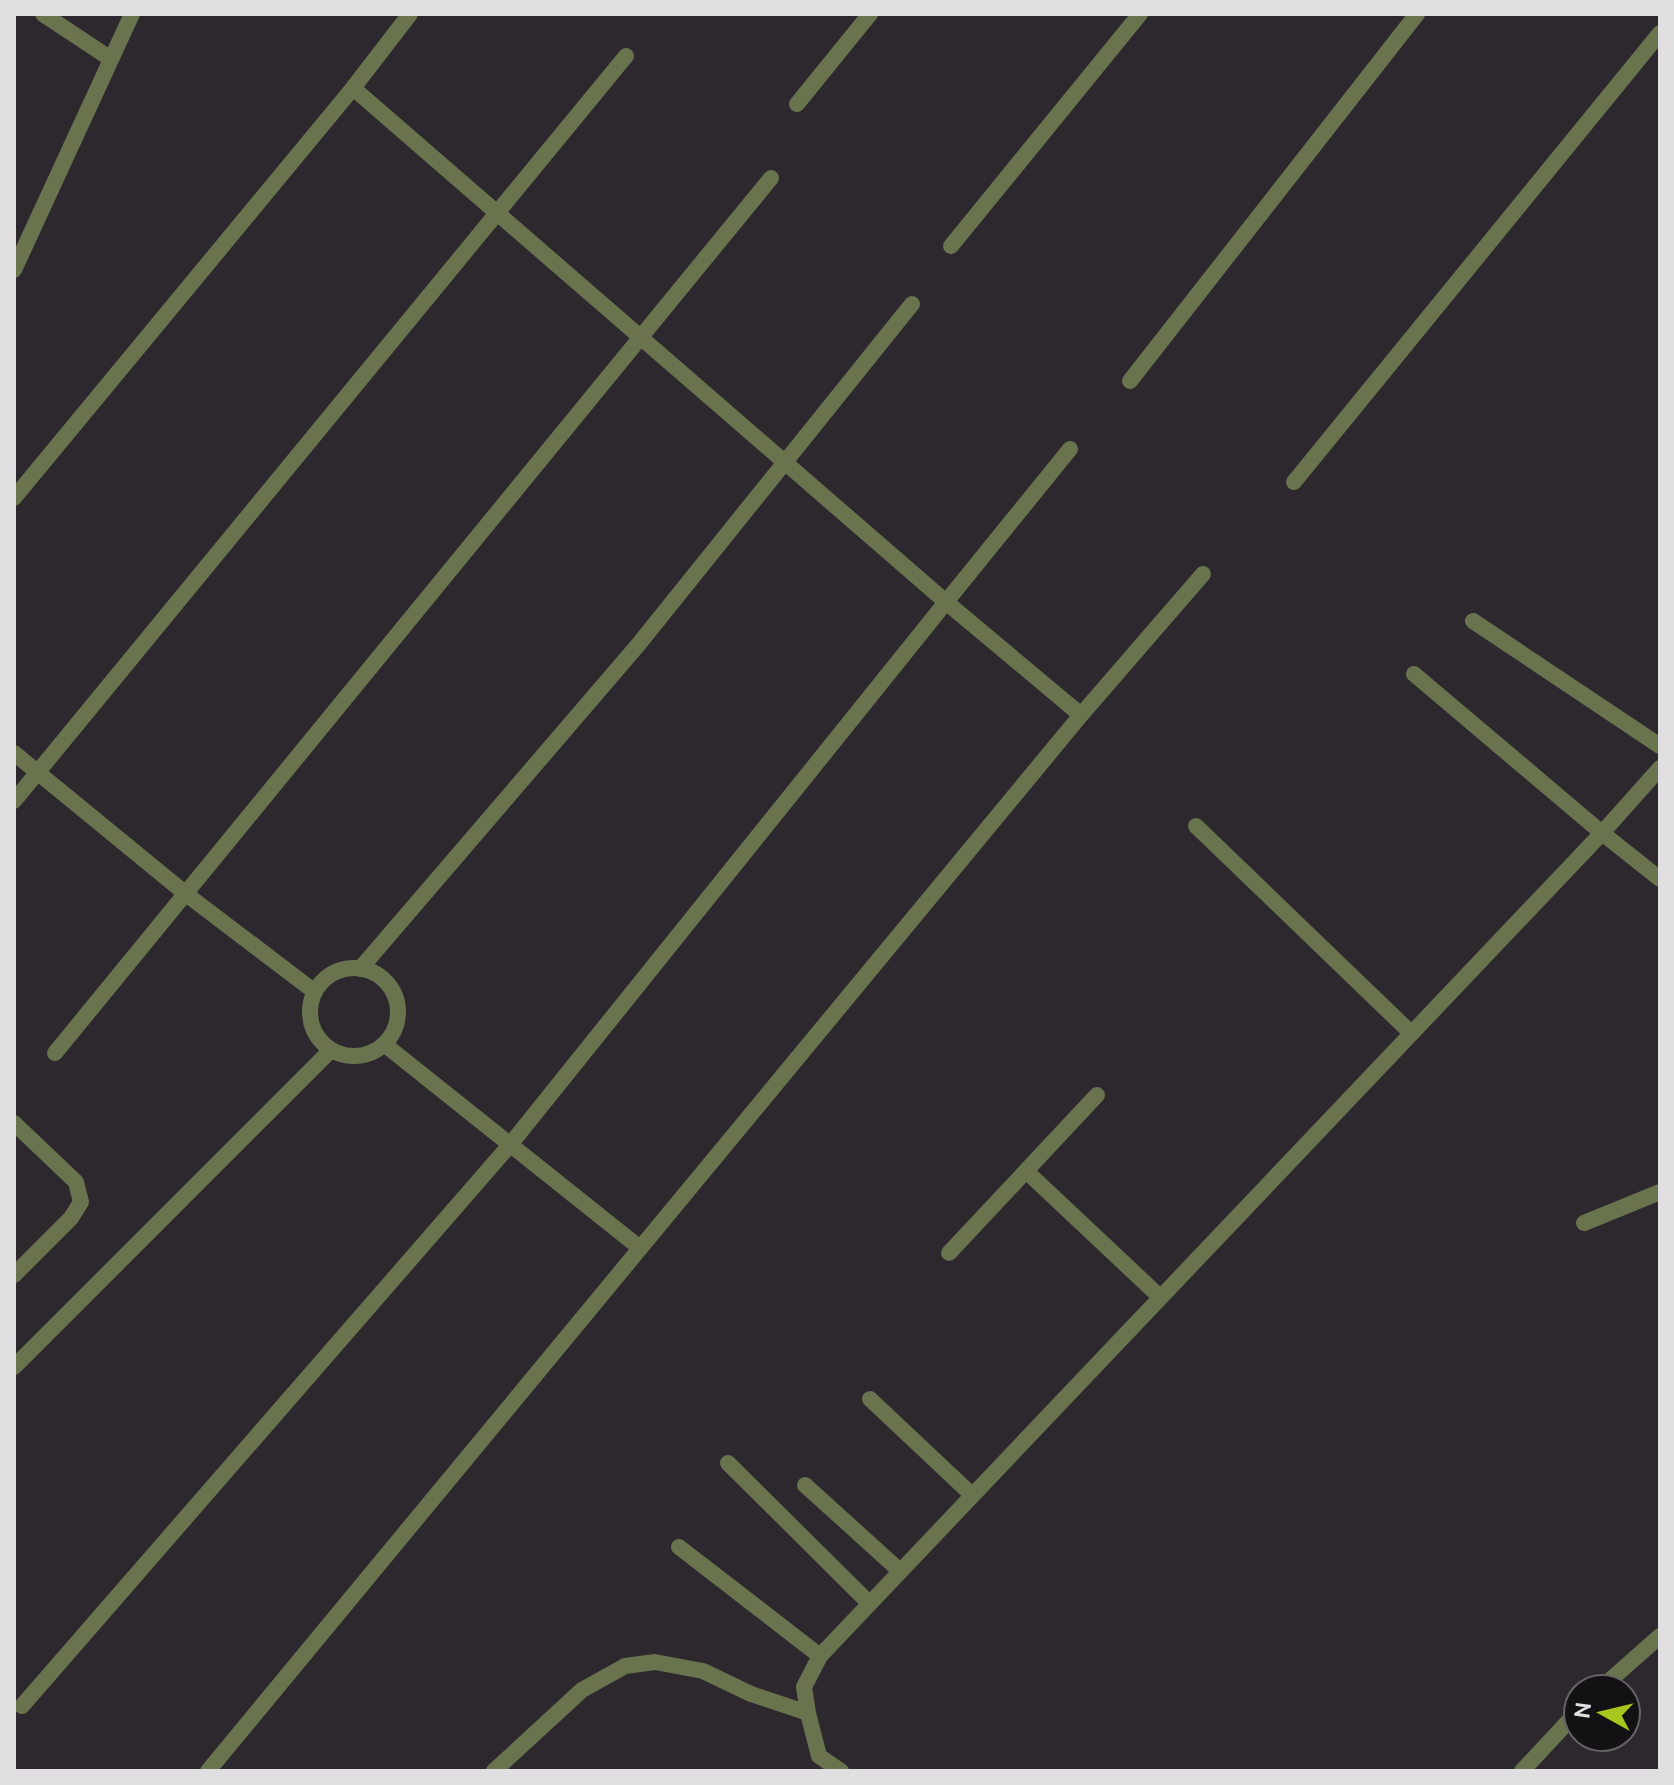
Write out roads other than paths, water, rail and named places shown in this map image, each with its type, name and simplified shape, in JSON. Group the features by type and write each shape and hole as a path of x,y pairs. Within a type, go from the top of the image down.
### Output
{"street":[{"path":"43,14 111,59"},
{"path":"14,270 132,14"},
{"path":"14,498 353,88 410,14"},
{"path":"797,104 870,14"},
{"path":"951,246 1140,14"},
{"path":"1130,381 1417,14"},
{"path":"1294,482 1660,33"},
{"path":"14,801 626,56"},
{"path":"353,88 640,339 1081,715"},
{"path":"55,1053 771,178"},
{"path":"360,969 638,645 912,304"},
{"path":"22,1706 509,1146 1070,449"},
{"path":"208,1771 1081,715 1203,574"},
{"path":"1473,621 1660,746"},
{"path":"1414,674 1660,879"},
{"path":"14,753 186,894 315,992"},
{"path":"841,1771 819,1756 808,1713 804,1687 820,1656 1602,833 1660,768"},
{"path":"1196,826 1411,1033"},
{"path":"347,969 373,973 393,992 397,1005 393,1033 373,1052 358,1056 331,1050 321,1042 310,1019 315,992 334,973 347,969"},
{"path":"384,1044 640,1248"},
{"path":"14,1367 331,1050"},
{"path":"949,1253 1097,1095"},
{"path":"14,1123 76,1182 81,1202 71,1218 14,1275"},
{"path":"1026,1171 1160,1297"},
{"path":"1584,1223 1660,1192"},
{"path":"870,1399 972,1495"},
{"path":"728,1463 869,1603"},
{"path":"805,1485 900,1571"},
{"path":"679,1547 820,1656"},
{"path":"1618,1673 1660,1636"},
{"path":"494,1771 582,1690 625,1666 655,1662 703,1671 751,1694 808,1713"},
{"path":"1522,1771 1562,1728"}]}
